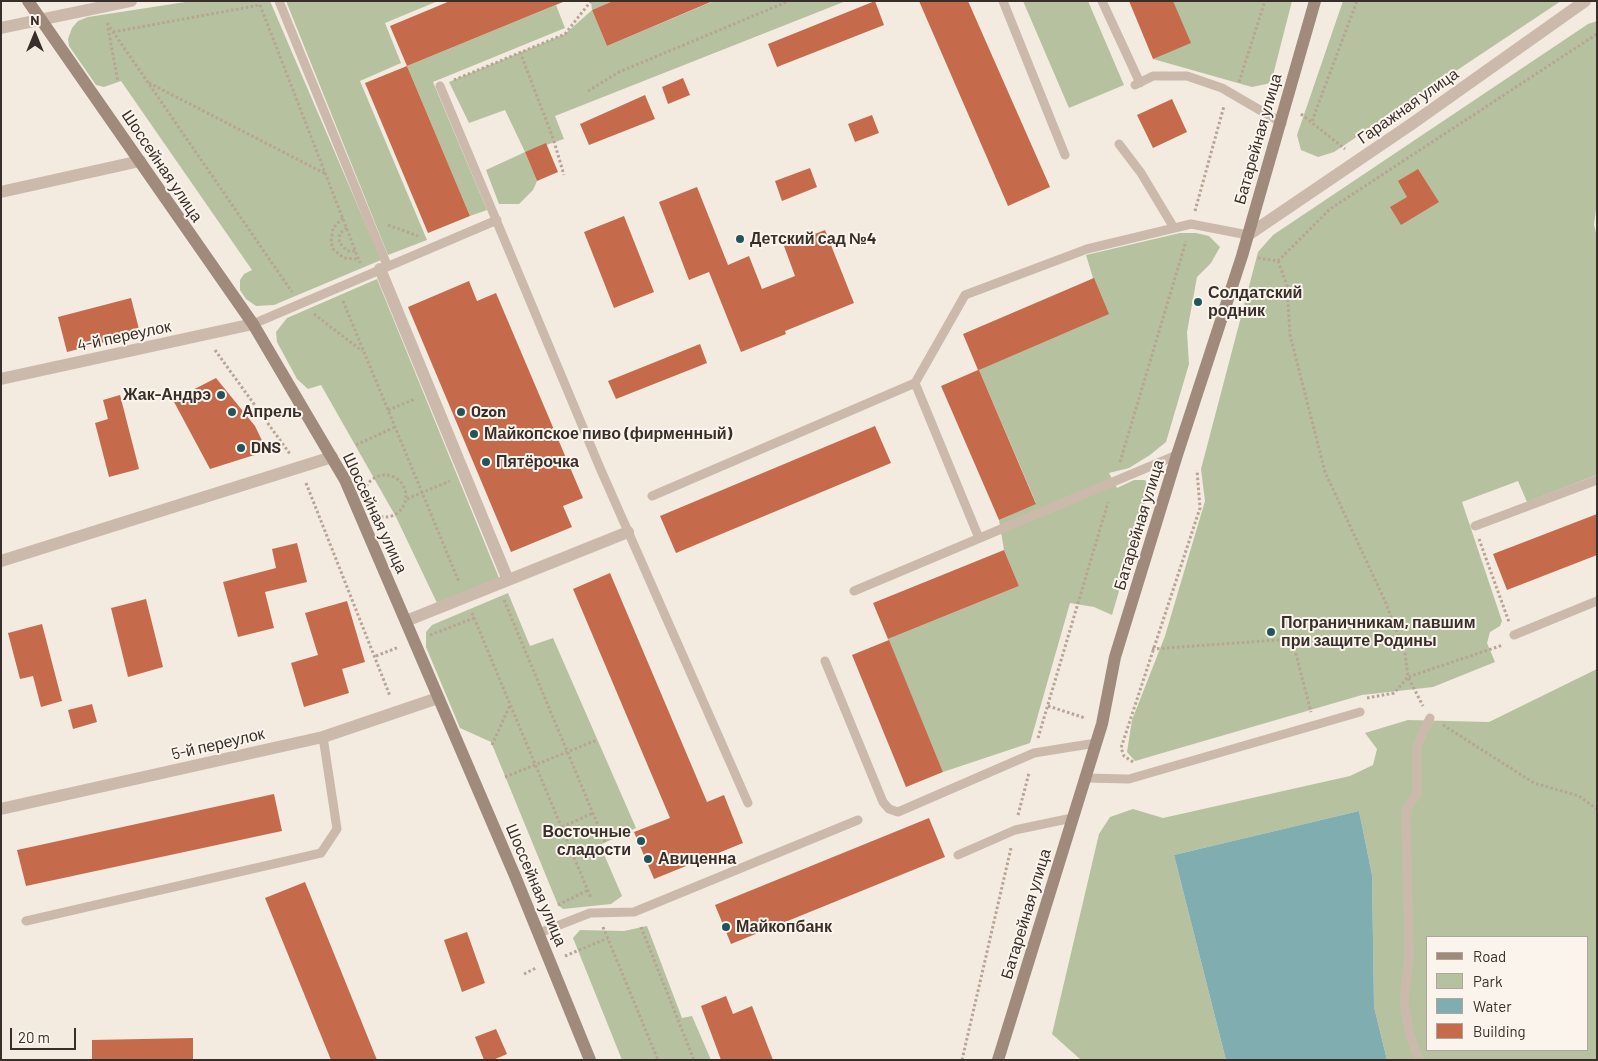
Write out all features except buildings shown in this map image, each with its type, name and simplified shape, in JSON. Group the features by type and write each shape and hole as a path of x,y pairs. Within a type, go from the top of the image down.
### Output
{"main road":[{"name":"Шоссейная улица","path":"28,1 253,324 345,480 539,933 590,1060"},
{"name":"Батарейная улица","path":"998,1060 1096,743 1115,657 1177,455 1242,256 1282,123 1284,104 1315,1"}],"street":[{"path":"1,28 131,1"},
{"name":"Гаражная улица","path":"1248,235 1585,1"},
{"path":"1,192 140,162"},
{"path":"383,267 503,582"},
{"name":"4-й переулок","path":"1,379 253,324"},
{"path":"1,561 332,457"},
{"path":"406,621 628,532"},
{"name":"5-й переулок","path":"1,809 323,738 438,698"}],"lane":[{"path":"279,1 367,217 383,267"},
{"path":"1003,1 1064,155"},
{"path":"1102,1 1138,84 1152,76 1187,76 1232,94 1282,123"},
{"path":"440,86 628,532 748,803"},
{"path":"1119,144 1142,172 1174,228"},
{"path":"253,324 497,220"},
{"path":"652,496 915,384 965,295 1087,248 1191,224 1248,235"},
{"path":"915,384 979,538"},
{"path":"854,591 1177,455"},
{"path":"1475,526 1597,480"},
{"path":"1514,635 1597,601"},
{"path":"826,661 883,802 889,809 898,812 1034,753 1096,743"},
{"path":"1084,778 1128,779 1360,712"},
{"path":"1419,1060 1410,1035 1404,1004 1409,956 1406,809 1417,794 1417,744 1430,718"},
{"path":"26,921 322,853 336,829 323,738"},
{"path":"958,855 1015,830 1072,818"},
{"path":"539,933 596,913 634,912 858,820"}],"path":[{"path":"113,32 279,1"},
{"path":"588,91 619,72 789,1"},
{"path":"962,1060 1034,753 1191,224 1223,107 1238,85 1265,1"},
{"path":"1312,121 1357,1"},
{"path":"440,86 565,34 588,2"},
{"path":"260,5 347,228 358,259 351,260 338,254 333,249 331,242 333,228 343,218"},
{"path":"96,8 300,303 364,352"},
{"path":"108,25 118,82"},
{"path":"1278,261 1330,209 1597,34"},
{"path":"520,52 553,138 564,175"},
{"path":"148,82 326,175"},
{"path":"1284,104 1312,121 1356,161 1371,183"},
{"path":"367,217 419,237"},
{"path":"347,228 340,233 339,242 347,251 355,251"},
{"path":"1242,256 1278,261"},
{"path":"1278,261 1287,285 1290,335 1325,472 1385,601 1405,653 1408,677 1430,718 1534,783 1579,796 1597,809"},
{"path":"337,287 658,1060"},
{"path":"204,335 300,467 315,510 376,656 396,713"},
{"path":"388,410 419,397"},
{"path":"356,445 395,427"},
{"path":"1140,763 1130,762 1124,756 1121,748 1152,649 1165,620 1200,508 1197,470"},
{"path":"378,475 392,475 404,484 407,498 405,506 394,516 380,517 369,509 365,503 365,490 368,483 378,475"},
{"path":"407,498 453,479"},
{"path":"1362,700 1394,692 1408,677 1515,640 1475,526"},
{"path":"503,582 568,752 605,842"},
{"path":"1152,649 1292,639 1311,712"},
{"path":"492,745 510,704"},
{"path":"1302,715 1320,710"},
{"path":"506,777 598,740"},
{"path":"562,828 593,813"},
{"path":"558,905 588,890"},
{"path":"641,927 694,1060"}],"green space":[{"path":"192,1 270,1 381,260 274,305 256,306 246,299 240,290 240,280 244,274 252,270 121,81 104,87 96,85 69,46 68,39 72,28 78,21 88,17"},
{"path":"286,1 438,1 385,23 401,63 360,81 427,240 388,255"},
{"path":"591,1 613,1 592,10"},
{"path":"714,1 846,1 555,116 564,139 525,152 505,110 469,123 449,82 565,34 592,10 607,46"},
{"path":"1023,1 1088,1 1124,85 1069,108"},
{"path":"1173,1 1292,1 1271,83 1252,87 1153,59"},
{"path":"1343,1 1561,1 1334,152 1318,157 1301,150 1297,135"},
{"path":"556,5 565,28 433,82 487,210 470,216 407,66"},
{"path":"1597,21 1597,202 1594,225 1597,236 1597,475 1527,502 1518,481 1462,502 1502,621 1500,626 1490,632 1487,643 1495,662 1433,687 1362,695 1135,761 1127,752 1132,720 1165,636 1205,501 1201,469 1258,252 1273,235 1588,24"},
{"path":"525,152 537,181 533,190 519,204 499,204 486,170"},
{"path":"1180,233 1196,233 1209,236 1220,247 1211,263 1197,277 1187,332 1189,364 1166,442 1129,468 1109,473 1117,488 1134,480 1145,480 1149,488 1112,615 1094,607 1070,603 1030,743 943,772 888,639 1019,586 1004,550 999,520 1036,503 979,370 1093,278 1086,255"},
{"path":"377,279 499,578 437,603 396,517 321,385 308,389 297,379 277,342 276,332 287,318"},
{"path":"508,593 530,646 553,638 636,828 600,845 622,896 611,904 563,909 558,905 491,742 460,728 426,647 426,632 432,625"},
{"path":"1597,669 1597,1060 1387,1060 1374,1007 1372,875 1359,811 1174,855 1226,1060 1081,1060 1052,1034 1099,834 1110,817 1133,809 1163,818 1350,776 1373,765 1377,749 1365,733 1408,720 1489,722"},
{"path":"647,926 682,1018 692,1016 711,1060 622,1060 573,938 580,930 624,931"}],"water":[{"path":"1359,811 1372,875 1374,1007 1387,1060 1226,1060 1174,855"}],"place":[{"name":"Детский сад №4","path":"740,239"},
{"name":"Солдатский родник","path":"1198,302"},
{"name":"Жак-Андрэ","path":"221,395"},
{"name":"Апрель","path":"232,412"},
{"name":"Ozon","path":"461,412"},
{"name":"Майкопское пиво (фирменный)","path":"474,434"},
{"name":"DNS","path":"241,448"},
{"name":"Пятёрочка","path":"486,462"},
{"name":"Пограничникам, павшим при защите Родины","path":"1271,632"},
{"name":"Восточные сладости","path":"641,841"},
{"name":"Авиценна","path":"648,859"},
{"name":"Майкопбанк","path":"726,927"}]}
